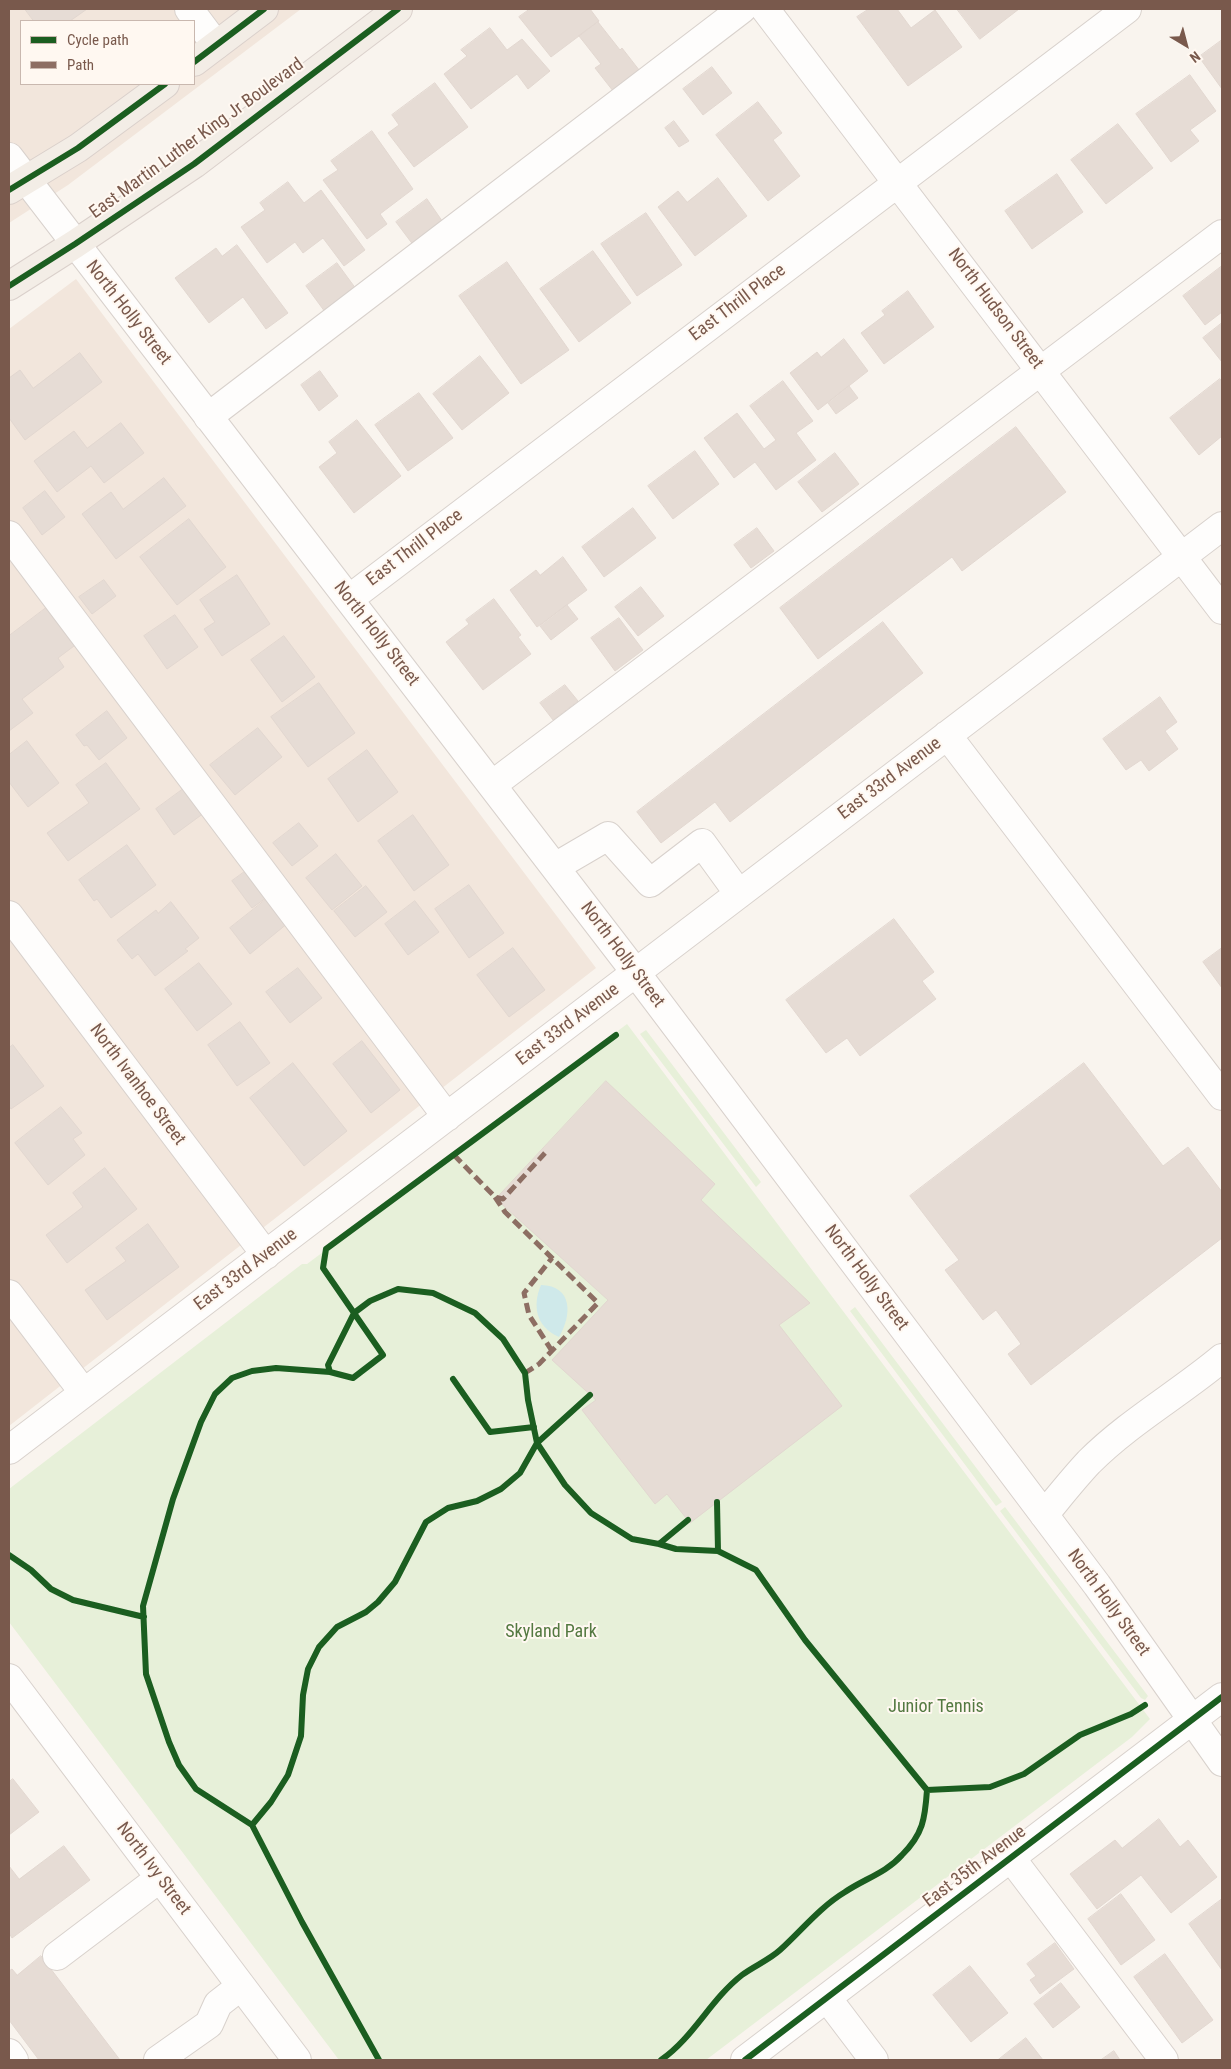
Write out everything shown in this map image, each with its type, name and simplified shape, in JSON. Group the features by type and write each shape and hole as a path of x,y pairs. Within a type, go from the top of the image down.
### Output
{"main road":[{"path":"195,61 264,9"},
{"name":"East Martin Luther King Jr Boulevard","path":"9,286 194,164 398,9"},
{"path":"17,185 105,129 165,85"}],"street":[{"path":"189,9 216,45"},
{"path":"208,417 742,9"},
{"name":"North Hudson Street","path":"765,9 1222,610"},
{"name":"East Thrill Place","path":"349,599 1128,9"},
{"name":"North Holly Street","path":"9,157 17,185 75,244 636,972 1112,1606 1191,1721 1222,1762"},
{"path":"492,785 1222,234"},
{"name":"East 33rd Avenue","path":"9,1450 1222,526"},
{"path":"9,535 447,1117"},
{"path":"947,735 1222,1096"},
{"path":"555,867 608,836 650,883 702,842 738,894"},
{"name":"North Ivanhoe Street","path":"9,914 266,1254"},
{"path":"9,1294 84,1393"},
{"path":"1044,1515 1089,1462 1139,1419 1191,1384 1222,1358"},
{"name":"North Ivy Street","path":"9,1678 297,2060"},
{"name":"East 35th Avenue","path":"746,2060 1222,1698"},
{"path":"1011,1858 1164,2060"},
{"path":"57,1956 160,1878"},
{"path":"158,2060 209,2024 218,2004 241,1986"},
{"path":"827,1998 874,2060"},
{"path":"9,2053 14,2060"}],"shaded area":[{"path":"9,9 301,9 68,185 9,223"},
{"path":"76,279 596,968 9,1426 9,329"}],"green space":[{"name":"Skyland Park","path":"627,1024 1150,1719 1132,1737 706,2060 339,2060 9,1622 9,1489 302,1264 307,1264"},
{"path":"646,1030 761,1182 756,1187 640,1034"},
{"path":"855,1307 1002,1502 996,1506 850,1311"},
{"path":"1005,1507 1148,1696 1145,1700 1141,1698 1000,1511"}],"water":[{"path":"541,1285 559,1290 567,1303 566,1320 559,1337 545,1328 538,1315 537,1301"}],"building":[{"path":"25,9 87,9 71,20 33,20"},
{"path":"530,9 590,9 599,21 551,57 519,17"},
{"path":"869,9 897,9 911,28 935,10 962,47 908,86 857,17"},
{"path":"957,9 1019,9 980,39"},
{"path":"598,22 643,75 617,96 595,68 601,64 579,36"},
{"path":"490,28 507,50 522,39 550,71 528,89 517,74 471,109 444,74 467,56 461,50"},
{"path":"1222,40 1222,89 1199,57"},
{"path":"712,67 732,93 703,115 683,89"},
{"path":"1190,75 1216,111 1190,130 1199,141 1171,162 1136,114"},
{"path":"435,83 468,127 414,167 388,133 399,125 392,115"},
{"path":"758,102 782,133 773,140 800,176 768,201 716,135"},
{"path":"674,121 689,141 679,147 665,128"},
{"path":"1118,124 1153,168 1106,204 1071,160"},
{"path":"372,131 413,189 380,214 387,224 367,239 323,180 338,170 331,161"},
{"path":"1057,174 1083,212 1032,249 1005,211"},
{"path":"718,178 747,216 695,256 658,207 678,191 687,202"},
{"path":"288,182 304,203 321,190 365,250 344,266 323,238 303,253 295,242 267,263 241,227 265,210 260,203"},
{"path":"427,199 447,228 417,250 396,222"},
{"path":"646,213 682,265 637,296 601,244"},
{"path":"237,245 288,313 266,329 243,297 209,323 175,278 216,248 222,256"},
{"path":"593,251 631,303 579,342 540,289"},
{"path":"507,262 569,350 521,384 459,296"},
{"path":"337,263 359,293 328,316 306,286"},
{"path":"1222,266 1222,312 1205,325 1183,296"},
{"path":"908,291 934,327 884,364 861,333 885,315 882,311"},
{"path":"1222,323 1222,362 1203,338"},
{"path":"844,339 868,371 818,410 790,373 817,352 821,357"},
{"path":"80,353 102,382 25,440 9,418 9,378 20,370 33,388"},
{"path":"480,356 509,393 462,430 433,394"},
{"path":"320,371 338,396 319,411 301,385"},
{"path":"1220,379 1222,382 1222,436 1199,455 1170,418"},
{"path":"783,381 813,421 796,433 816,460 776,490 755,462 734,478 704,438 737,413 764,449 776,440 750,406"},
{"path":"849,386 858,398 836,414 828,403"},
{"path":"419,393 453,438 408,471 375,425"},
{"path":"357,420 401,476 354,513 319,467 337,453 329,442"},
{"path":"121,423 144,453 104,483 91,466 57,492 34,461 74,431 87,448"},
{"path":"1016,427 1066,492 962,571 952,557 818,659 780,608"},
{"path":"695,451 719,484 673,519 648,486"},
{"path":"835,453 859,484 822,512 798,482"},
{"path":"164,478 186,506 116,559 82,514 111,492 123,509"},
{"path":"45,491 65,517 42,535 23,508"},
{"path":"633,508 656,538 604,577 582,547"},
{"path":"189,519 226,567 177,605 140,557"},
{"path":"757,528 774,551 751,568 734,545"},
{"path":"563,557 587,590 537,627 510,590 536,570 540,575"},
{"path":"237,575 270,624 222,656 204,629 215,622 200,600"},
{"path":"104,580 116,596 92,614 79,597"},
{"path":"641,587 664,616 638,636 615,607"},
{"path":"494,599 521,635 518,637 531,654 483,690 446,642 469,624 466,620"},
{"path":"50,605 78,643 58,658 64,667 22,699 33,713 9,731 9,636"},
{"path":"567,605 578,619 551,640 540,626"},
{"path":"175,615 198,647 167,669 144,636"},
{"path":"619,618 643,650 615,671 591,638"},
{"path":"883,622 923,673 730,822 715,802 661,843 637,812"},
{"path":"284,636 315,677 282,702 251,660"},
{"path":"319,683 355,733 308,767 271,717"},
{"path":"565,685 578,701 553,720 540,703"},
{"path":"1160,697 1177,722 1165,731 1178,749 1149,771 1141,760 1126,770 1103,739"},
{"path":"107,711 127,738 99,760 87,745 84,746 76,735"},
{"path":"258,728 282,757 235,795 210,765"},
{"path":"27,741 59,783 28,807 9,782 9,755"},
{"path":"367,750 398,792 358,822 328,779"},
{"path":"106,763 140,809 68,861 47,833 89,803 76,785"},
{"path":"186,787 204,813 174,835 156,809"},
{"path":"413,815 449,865 414,891 378,841"},
{"path":"299,823 318,846 292,866 273,843"},
{"path":"127,845 156,885 111,918 97,899 94,901 79,880"},
{"path":"336,854 362,886 332,910 306,878"},
{"path":"250,868 270,895 252,908 232,881"},
{"path":"469,885 504,933 469,958 435,909"},
{"path":"366,886 387,912 355,937 334,911"},
{"path":"268,898 288,923 250,954 230,928"},
{"path":"415,901 439,932 408,955 385,924"},
{"path":"171,902 199,938 185,949 188,951 155,976 138,954 132,959 117,940 156,910 158,913"},
{"path":"894,919 934,972 922,981 936,999 860,1056 847,1038 826,1053 786,1000"},
{"path":"513,948 545,990 509,1017 477,975"},
{"path":"1222,948 1222,988 1203,962"},
{"path":"199,963 232,1004 197,1031 165,989"},
{"path":"298,968 322,998 290,1023 266,992"},
{"path":"240,1022 270,1063 237,1086 208,1045"},
{"path":"362,1041 400,1090 371,1113 333,1064"},
{"path":"13,1045 44,1086 11,1109 9,1106 9,1048"},
{"path":"293,1063 347,1131 304,1166 250,1098"},
{"path":"1084,1063 1163,1166 1188,1147 1222,1192 1222,1238 1031,1385 1008,1354 1021,1344 996,1310 983,1320 945,1270 959,1260 910,1196"},
{"path":"606,1081 715,1184 701,1200 810,1303 779,1325 842,1406 690,1523 667,1494 655,1504 582,1410 596,1400 552,1360 608,1300 496,1199"},
{"path":"61,1107 82,1133 73,1139 85,1155 48,1185 15,1143"},
{"path":"105,1168 137,1209 67,1263 46,1235 83,1207 73,1193"},
{"path":"148,1224 179,1267 107,1320 85,1290 126,1261 116,1248"},
{"path":"13,1779 39,1812 9,1835 9,1782"},
{"path":"1159,1819 1180,1847 1188,1840 1217,1877 1171,1913 1141,1875 1097,1909 1070,1874 1115,1840 1122,1848"},
{"path":"64,1846 90,1880 12,1938 9,1933 9,1866 19,1879"},
{"path":"1121,1894 1155,1940 1121,1965 1088,1919"},
{"path":"1222,1899 1222,1970 1189,1924"},
{"path":"1055,1943 1074,1969 1040,1994 1030,1980 1036,1976 1027,1964"},
{"path":"1165,1954 1213,2020 1182,2043 1134,1977"},
{"path":"41,1956 120,2060 39,2060 9,2020 9,1971 12,1969 17,1975"},
{"path":"970,1966 1008,2013 971,2042 933,1995"},
{"path":"1061,1983 1080,2007 1053,2028 1034,2004"},
{"path":"1026,2038 1043,2060 998,2060"},
{"path":"1114,2051 1120,2060 1101,2060"}],"marked path":[{"path":"454,1155 495,1197 503,1199 545,1153"},
{"path":"495,1197 505,1212 598,1303 539,1364 525,1373"},
{"path":"552,1258 524,1293 529,1315 552,1351"}],"cycle path":[{"path":"195,61 264,9"},
{"path":"9,286 194,164 398,9"},
{"path":"9,190 78,148 164,85"},
{"path":"330,1372 276,1368 252,1371 232,1378 215,1394 201,1422 173,1499 143,1606 146,1674 169,1742 179,1765 196,1789 252,1825 271,1802 288,1775 301,1736 303,1695 308,1669 319,1647 337,1627 366,1612 378,1602 395,1582 426,1522 448,1508 477,1501 501,1489 520,1473 537,1443 528,1400 525,1373 503,1339 475,1313 433,1293 398,1289 370,1301 354,1313 323,1268 326,1249 616,1035"},
{"path":"354,1313 383,1355 353,1378 330,1372 328,1365 354,1313"},
{"path":"453,1379 490,1432 534,1427"},
{"path":"590,1395 537,1443 565,1485 591,1513 632,1539 659,1544"},
{"path":"717,1502 718,1551 756,1570 805,1640 927,1790"},
{"path":"688,1520 659,1544 676,1549 718,1551"},
{"path":"9,1555 31,1570 51,1589 73,1600 144,1617"},
{"path":"745,2060 1222,1697"},
{"path":"661,2060 683,2041 720,1996 742,1975 776,1954 836,1898 889,1867 902,1855 919,1833 922,1826 927,1790 990,1787 1024,1774 1080,1735 1131,1714 1145,1705"},
{"path":"252,1825 302,1922 379,2060"}],"park label":[{"name":"Junior Tennis","path":"936,1707"}]}
